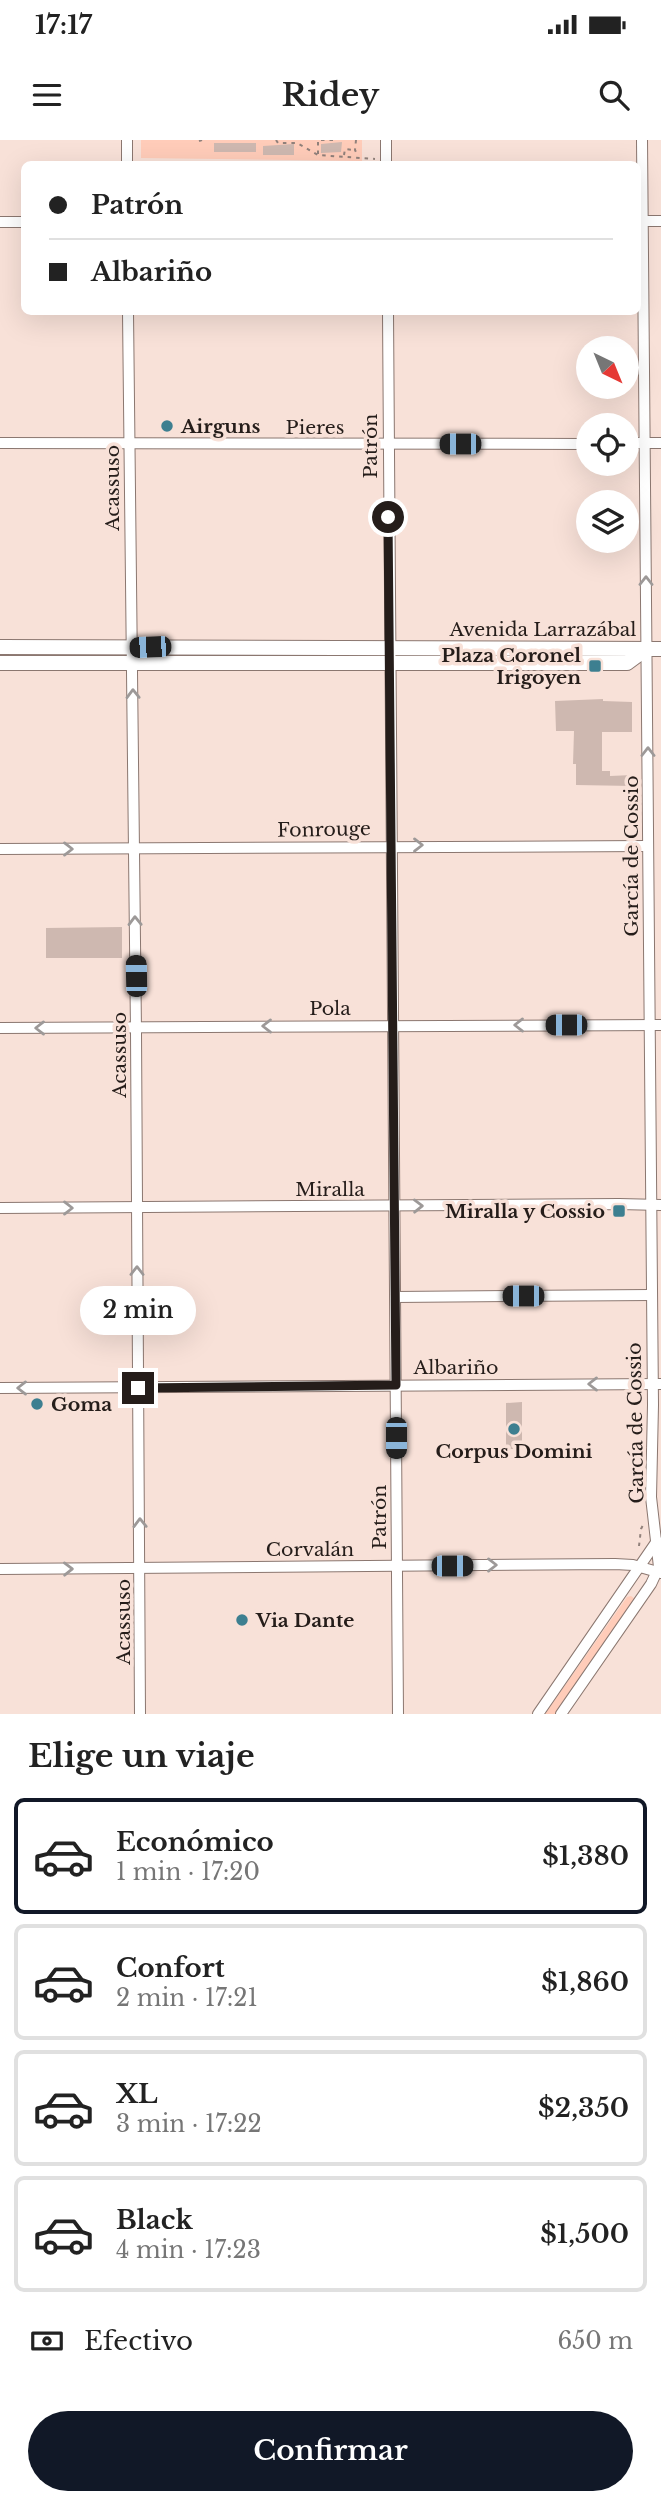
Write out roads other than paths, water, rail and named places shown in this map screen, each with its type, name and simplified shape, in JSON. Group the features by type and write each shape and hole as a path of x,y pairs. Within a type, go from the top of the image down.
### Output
{"street":[{"path":"127,140 127,161"},
{"path":"386,140 386,161"},
{"name":"García de Cossio","path":"641,180 642,140"},
{"path":"641,221 661,221"},
{"path":"0,222 21,222"},
{"name":"García de Cossio","path":"641,265 654,649 648,846 655,1025 656,1205 651,1295 657,1383 656,1515 659,1572"},
{"name":"Acassuso","path":"128,315 140,1714"},
{"name":"Patrón","path":"387,315 398,1714"},
{"name":"Pieres","path":"0,443 576,444"},
{"path":"639,443 661,443"},
{"name":"Avenida Larrazábal","path":"0,663 132,655 389,647 654,649"},
{"name":"Avenida Larrazábal","path":"0,648 389,663 628,663 654,649"},
{"path":"648,785 661,785"},
{"name":"Fonrouge","path":"0,849 391,845 648,846"},
{"name":"Pola","path":"0,1028 655,1025"},
{"name":"Miralla","path":"0,1208 656,1205"},
{"path":"395,1297 651,1295"},
{"name":"Albariño","path":"0,1388 657,1383"},
{"path":"538,1714 659,1539"},
{"path":"622,1564 626,1587"},
{"name":"Corvalán","path":"0,1569 622,1564 659,1572"},
{"path":"561,1714 659,1572"}],"place":[{"name":"Airguns","path":"167,426"},
{"name":"Plaza Coronel Irigoyen","path":"595,666"},
{"name":"Miralla y Cossio","path":"619,1211"},
{"name":"Goma","path":"37,1404"},
{"name":"Corpus Domini","path":"514,1429"},
{"name":"Via Dante","path":"242,1620"}]}
